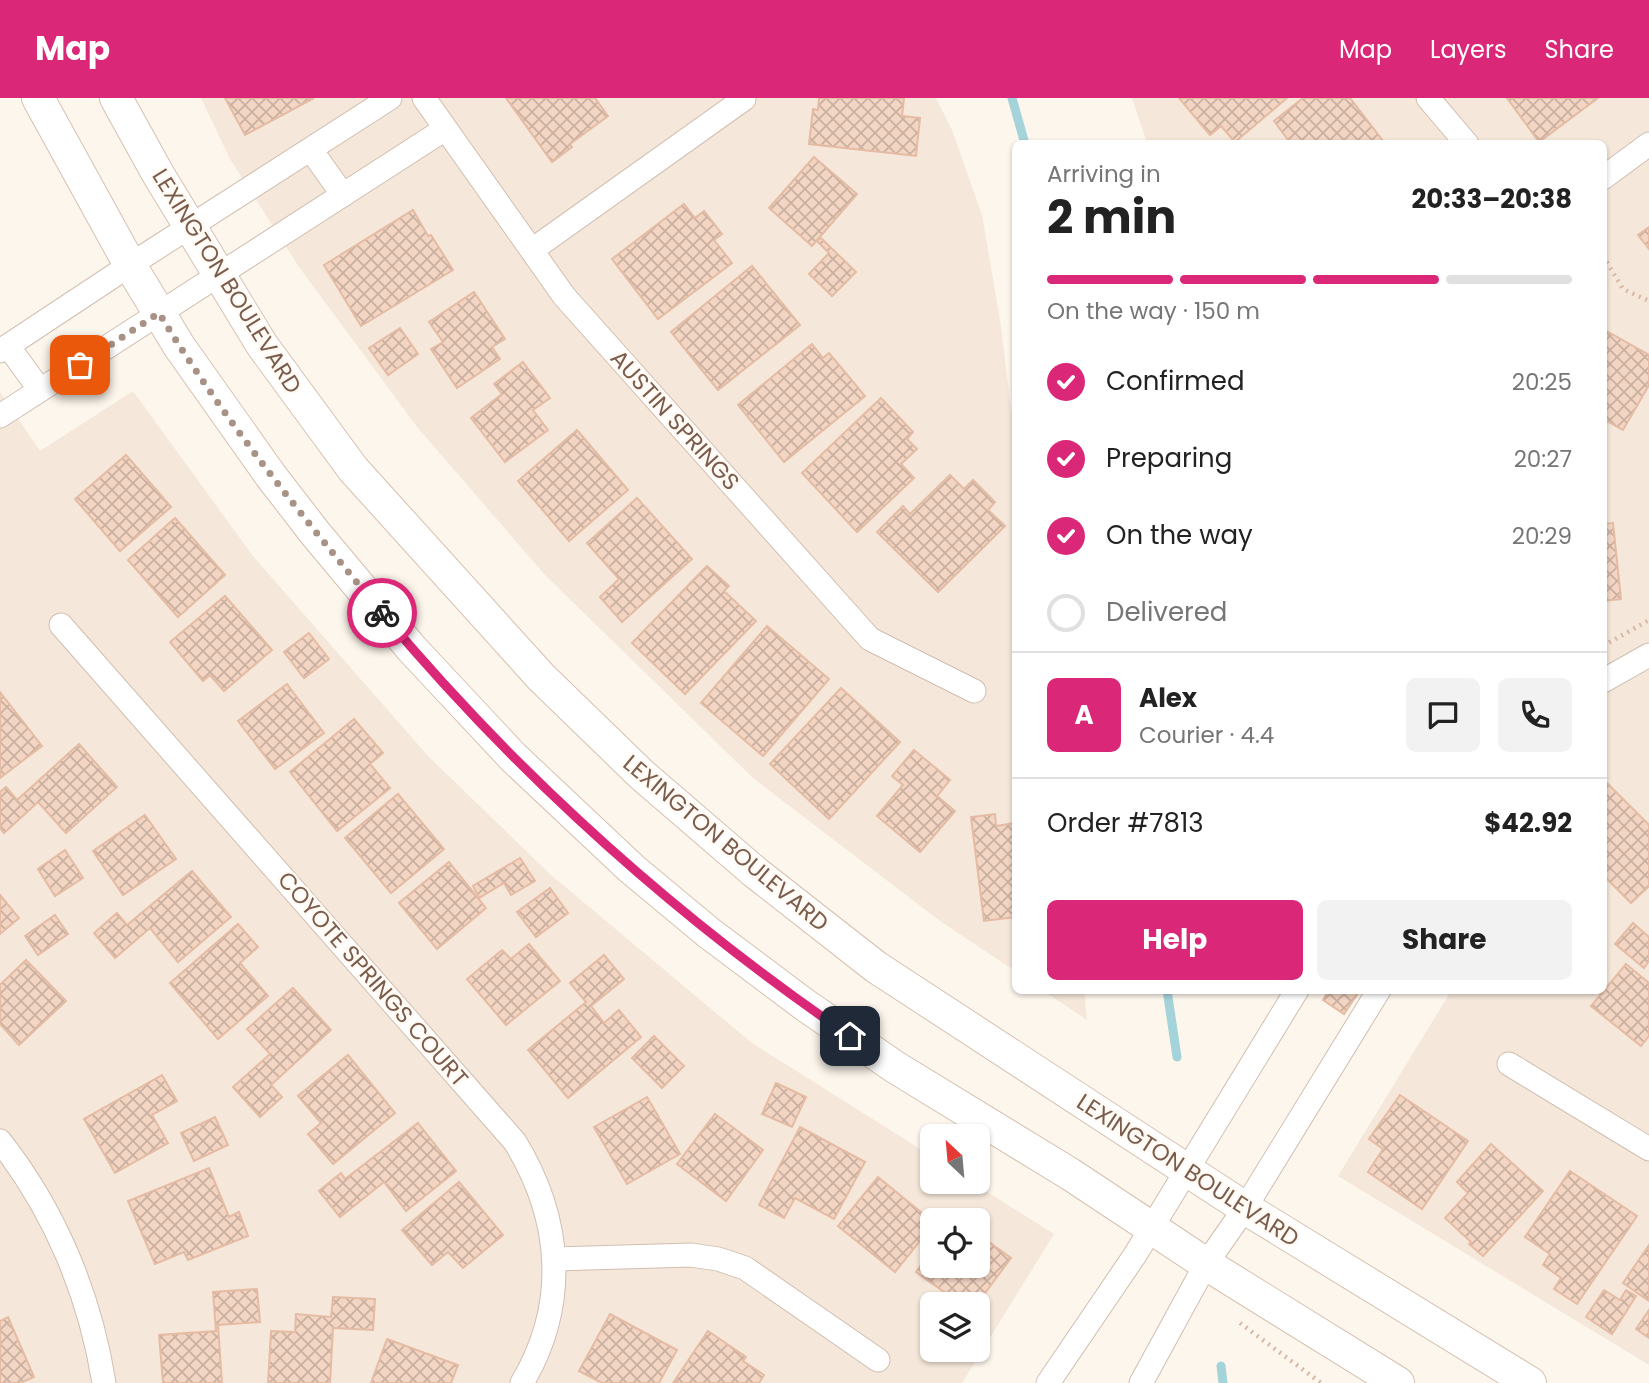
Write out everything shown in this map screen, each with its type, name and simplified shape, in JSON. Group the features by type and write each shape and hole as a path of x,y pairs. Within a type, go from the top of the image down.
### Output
{"main road":[{"path":"38,98 130,265 179,346 286,495 412,649 513,757 632,869 709,933 804,1005 895,1067 1398,1383"},
{"name":"LEXINGTON BOULEVARD","path":"116,98 158,174 262,345 353,469 541,677 641,774 756,873 876,967 1186,1171 1530,1383"}],"street":[{"path":"40,390 4,348 390,98"},
{"name":"AUSTIN SPRINGS","path":"424,98 564,296 870,639 974,691"},
{"path":"1428,98 1464,140"},
{"path":"532,250 744,99"},
{"path":"0,416 445,129"},
{"path":"1607,175 1649,144"},
{"path":"311,150 343,195"},
{"name":"COYOTE SPRINGS COURT","path":"61,625 509,1133 527,1162 550,1228 555,1259 555,1287 550,1315 532,1367 522,1383"},
{"path":"1607,679 1649,655"},
{"path":"1048,1383 1152,1227 1295,994"},
{"path":"1141,1383 1206,1264 1245,1208 1377,994"},
{"path":"1509,1064 1649,1149"},
{"path":"0,1141 33,1187 61,1240 90,1318 104,1383"},
{"path":"555,1259 691,1255 718,1259 746,1268 878,1360"}],"path":[{"path":"1607,263 1623,289 1649,301"},
{"path":"1607,644 1649,621"}],"shaded area":[{"path":"201,98 936,98 952,130 982,215 1000,320 1012,416 1012,969 940,921 753,778 545,575 417,427 299,267 230,159"},
{"path":"1132,98 1649,98 1649,1365 1338,1176 1449,994 1607,994 1607,140 1146,140"},
{"path":"133,391 253,556 428,756 551,875 752,1043 920,1149 920,1194 990,1194 1054,1234 990,1338 990,1292 920,1292 920,1362 975,1362 962,1383 0,1383 0,392 40,451"},
{"path":"1048,994 1084,994 1087,1020"}],"building":[{"path":"225,98 314,98 245,135"},
{"path":"506,98 595,98 608,116 570,144 572,147 552,162"},
{"path":"819,98 904,98 902,116 920,118 916,156 809,144 813,109 818,110"},
{"path":"1179,98 1287,98 1237,140 1233,140 1221,126 1210,135"},
{"path":"1303,98 1350,98 1382,140 1288,140 1274,121"},
{"path":"1507,98 1598,98 1542,140 1538,140"},
{"path":"814,157 857,194 812,246 769,208"},
{"path":"684,204 695,218 704,211 722,234 714,240 732,263 658,319 612,259"},
{"path":"413,210 453,270 361,326 324,265"},
{"path":"1649,227 1649,249 1638,235"},
{"path":"821,238 856,272 832,296 809,274 829,253 817,241"},
{"path":"752,266 800,325 718,390 671,332"},
{"path":"474,292 505,339 492,347 500,359 457,388 431,349 443,342 429,322"},
{"path":"400,328 418,354 388,375 369,348"},
{"path":"1607,331 1649,355 1649,385 1623,430 1607,421"},
{"path":"812,344 823,358 829,353 865,396 784,462 738,405"},
{"path":"523,362 550,398 533,410 548,430 505,462 471,418 502,394 494,384"},
{"path":"881,398 913,432 907,439 917,449 901,464 914,478 857,532 802,473"},
{"path":"577,430 628,490 569,541 518,481"},
{"path":"126,455 171,507 120,551 75,499"},
{"path":"950,475 964,489 973,480 995,502 988,510 1005,526 938,592 877,532 903,506 910,514"},
{"path":"637,498 692,559 622,622 600,597 619,579 587,543"},
{"path":"175,518 225,575 178,617 128,560"},
{"path":"1613,523 1621,599 1607,601 1607,524"},
{"path":"707,566 729,586 724,591 756,621 685,694 632,643"},
{"path":"225,596 272,650 224,691 210,675 203,681 170,642"},
{"path":"767,626 829,679 763,756 701,703"},
{"path":"309,633 329,659 304,678 284,652"},
{"path":"287,684 324,733 275,769 238,721"},
{"path":"841,688 900,742 829,819 770,764"},
{"path":"0,692 42,746 0,778"},
{"path":"354,719 383,753 370,764 390,788 337,831 290,772"},
{"path":"79,744 117,787 66,833 38,802 4,833 0,828 0,792 6,787 17,800"},
{"path":"914,750 950,780 937,796 955,811 920,852 877,816 903,785 892,776"},
{"path":"1607,783 1649,825 1649,886 1631,903 1607,879"},
{"path":"398,794 444,849 391,893 345,838"},
{"path":"995,814 996,826 1012,823 1012,917 984,921 971,817"},
{"path":"145,815 176,859 123,895 93,851"},
{"path":"65,850 83,878 55,896 38,869"},
{"path":"520,858 535,881 511,895 504,883 479,898 473,886"},
{"path":"449,862 486,908 437,949 399,903"},
{"path":"192,871 231,917 178,962 150,928 115,958 94,933 117,913 127,925"},
{"path":"550,888 568,913 536,937 517,912"},
{"path":"0,895 19,918 0,934"},
{"path":"55,915 68,934 38,955 25,936"},
{"path":"1633,923 1649,937 1649,961 1644,968 1615,944"},
{"path":"238,924 258,947 240,963 268,996 218,1039 170,983"},
{"path":"529,944 560,981 506,1025 467,979 502,950 511,959"},
{"path":"604,955 624,979 591,1006 604,1023 619,1010 641,1037 568,1098 528,1050 586,1002 570,983"},
{"path":"26,960 66,1001 19,1045 0,1024 0,985"},
{"path":"1626,964 1649,983 1649,1036 1641,1046 1591,1006 1601,994 1607,994 1607,987"},
{"path":"293,988 331,1030 271,1085 282,1097 260,1117 233,1087 270,1054 247,1029"},
{"path":"1327,994 1357,994 1344,1014 1323,1000"},
{"path":"654,1036 684,1066 662,1088 632,1058"},
{"path":"348,1055 395,1113 333,1164 308,1134 321,1123 298,1096"},
{"path":"162,1075 177,1101 152,1115 168,1143 115,1173 84,1119"},
{"path":"776,1083 806,1097 792,1127 762,1114"},
{"path":"1400,1095 1468,1141 1422,1209 1368,1172 1383,1149 1369,1139"},
{"path":"647,1097 680,1154 627,1184 594,1127"},
{"path":"715,1114 763,1150 726,1201 677,1164"},
{"path":"215,1117 228,1145 194,1161 181,1133"},
{"path":"418,1123 456,1171 406,1211 384,1182 340,1217 319,1191 341,1173 345,1179"},
{"path":"800,1127 865,1162 834,1219 795,1198 784,1218 759,1205"},
{"path":"1491,1144 1543,1191 1483,1256 1445,1218 1468,1193 1457,1182"},
{"path":"209,1168 229,1217 239,1212 248,1236 188,1260 184,1252 155,1264 128,1201"},
{"path":"1570,1171 1637,1216 1577,1304 1554,1289 1561,1278 1543,1265 1550,1254 1525,1237"},
{"path":"878,1177 920,1211 920,1241 895,1272 838,1226"},
{"path":"459,1182 503,1235 463,1268 448,1252 432,1265 402,1230"},
{"path":"990,1243 1011,1258 986,1292 944,1292 924,1278 990,1278"},
{"path":"1649,1245 1649,1301 1623,1283"},
{"path":"257,1289 260,1322 218,1325 222,1383 163,1383 159,1335 216,1331 213,1292"},
{"path":"1604,1290 1620,1300 1626,1290 1636,1296 1612,1334 1586,1317"},
{"path":"333,1297 375,1299 373,1330 333,1328 330,1383 268,1383 271,1331 295,1332 296,1314 331,1317"},
{"path":"1649,1310 1649,1338 1636,1329"},
{"path":"610,1314 677,1350 659,1383 602,1383 579,1371"},
{"path":"8,1317 34,1377 20,1383 0,1383 0,1321"},
{"path":"708,1331 746,1357 743,1361 764,1375 759,1383 673,1383"},
{"path":"387,1339 458,1365 451,1383 371,1383"}],"waterway":[{"path":"1012,98 1024,140"},
{"path":"1168,994 1177,1057"},
{"path":"1221,1366 1223,1383"}],"way so far":[{"path":"80,365 159,313 179,346 271,476 382,613"}],"route":[{"path":"382,613 513,757 632,869 709,933 804,1005 850,1036"}]}
